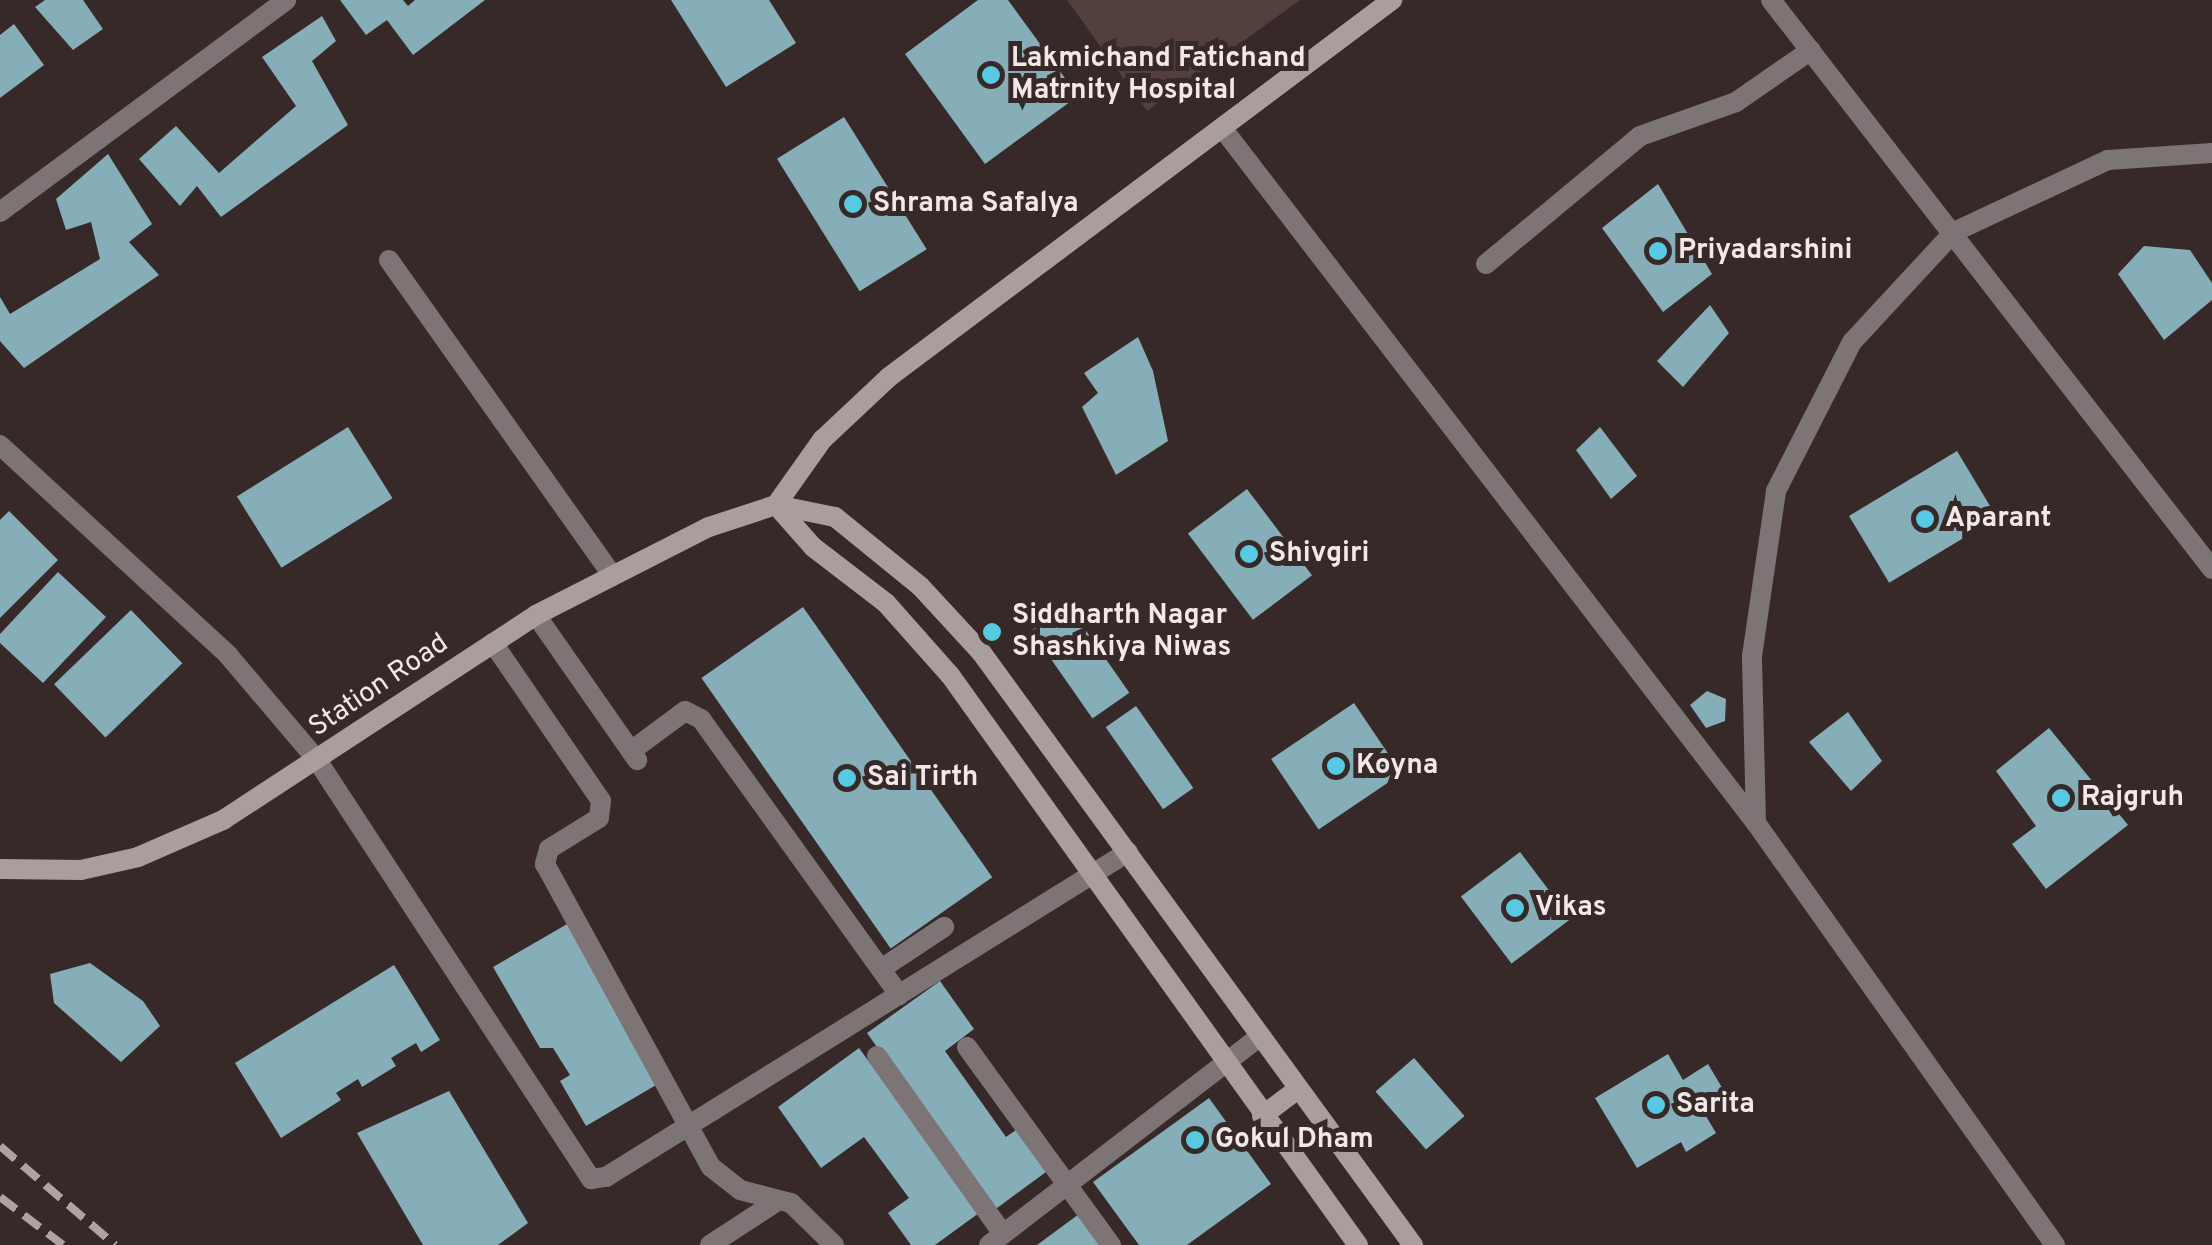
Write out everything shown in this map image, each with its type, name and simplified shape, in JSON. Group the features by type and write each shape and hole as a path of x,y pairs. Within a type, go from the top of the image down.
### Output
{"main road":[{"path":"776,505 822,440 889,378 1392,0"},
{"path":"776,505 835,517 920,586 981,652 1413,1245"},
{"path":"776,505 812,547 886,603 950,675 1358,1245"},
{"name":"Station Road","path":"0,869 80,870 138,857 223,820 536,615 710,527 776,505"},
{"path":"950,675 981,652"},
{"path":"1262,1116 1298,1089"}],"street":[{"path":"0,212 286,0"},
{"path":"1772,0 2212,569"},
{"path":"1486,264 1640,136 1736,102 1811,50"},
{"path":"1223,129 1756,823 2055,1245"},
{"path":"1756,823 1752,656 1776,490 1852,342 1954,232 2108,160 2212,153"},
{"path":"389,260 613,576"},
{"path":"0,445 228,655 317,760 581,1170 591,1179 606,1177 1128,852"},
{"path":"536,615 634,755 685,712 702,719 899,995"},
{"path":"494,643 601,800 599,818 549,849 545,864 688,1126 722,1179 814,1218 834,1245"},
{"path":"882,968 944,927"},
{"path":"877,1056 996,1240 1260,1036"},
{"path":"967,1047 1112,1245"},
{"path":"710,1245 779,1200"}],"shaded area":[{"path":"1067,0 1300,0 1147,111"}],"building":[{"path":"45,0 83,0 103,29 73,50 35,7"},
{"path":"340,0 403,0 408,6 415,0 485,0 413,55 387,20 366,35"},
{"path":"671,0 769,0 796,43 726,87"},
{"name":"Lakmichand Fatichand Matrnity Hospital","path":"978,0 1008,0 1078,96 985,164 905,54"},
{"path":"322,16 336,41 312,61 348,125 221,217 197,186 180,206 139,159 176,126 219,173 296,106 262,57"},
{"path":"14,24 44,65 0,98 0,35"},
{"name":"Shrama Safalya","path":"844,117 927,249 860,291 777,159"},
{"path":"108,154 152,224 129,242 159,275 24,368 0,341 0,297 10,314 100,259 91,222 66,230 56,199"},
{"name":"Priyadarshini","path":"1658,184 1712,274 1663,312 1602,228"},
{"path":"2144,246 2190,250 2212,283 2212,300 2164,340 2118,274"},
{"path":"1710,305 1729,333 1683,387 1657,361"},
{"path":"1138,337 1153,371 1168,441 1116,475 1082,407 1098,393 1084,373"},
{"path":"348,427 393,498 281,568 237,496"},
{"path":"1600,427 1637,476 1611,499 1576,450"},
{"name":"Aparant","path":"1957,451 1997,518 1889,583 1849,516"},
{"name":"Shivgiri","path":"1247,489 1312,575 1253,620 1188,534"},
{"path":"9,511 58,560 0,618 0,520"},
{"path":"58,572 106,617 43,683 0,643 0,634"},
{"path":"1068,605 1129,693 1093,718 1031,631"},
{"name":"Sai Tirth","path":"803,607 992,877 891,948 701,678"},
{"path":"131,610 182,663 105,738 54,684"},
{"path":"1707,691 1726,699 1725,721 1706,728 1690,705"},
{"name":"Koyna","path":"1354,703 1402,773 1319,829 1271,759"},
{"path":"1136,706 1193,788 1163,809 1106,727"},
{"path":"1848,712 1882,761 1851,791 1809,742"},
{"name":"Rajgruh","path":"2049,728 2128,825 2046,889 2012,844 2036,826 1996,771"},
{"name":"Vikas","path":"1520,852 1571,919 1511,964 1461,897"},
{"path":"569,923 663,1081 586,1126 560,1081 570,1075 553,1048 540,1048 493,967"},
{"path":"90,963 143,1001 160,1026 121,1062 54,1003 50,974"},
{"path":"394,965 440,1040 421,1052 416,1043 391,1058 396,1066 362,1087 358,1079 336,1093 341,1100 281,1138 235,1063"},
{"path":"940,981 974,1029 945,1051 1006,1137 1016,1130 1046,1172 993,1211 867,1033"},
{"path":"859,1048 979,1213 935,1245 911,1245 888,1213 909,1198 864,1137 821,1168 778,1107"},
{"name":"Sarita","path":"1668,1054 1683,1080 1708,1064 1727,1096 1703,1111 1716,1133 1686,1152 1681,1142 1637,1168 1595,1098"},
{"path":"1414,1058 1465,1116 1426,1150 1376,1091"},
{"path":"449,1091 528,1223 498,1245 423,1245 357,1133"},
{"name":"Gokul Dham","path":"1209,1098 1271,1184 1187,1245 1139,1245 1093,1182"},
{"path":"1079,1214 1101,1245 1037,1245"}],"railway":[{"path":"0,1146 115,1245"},
{"path":"0,1197 63,1245"}],"place":[{"name":"Lakmichand Fatichand Matrnity Hospital","path":"991,75"},
{"name":"Shrama Safalya","path":"853,204"},
{"name":"Priyadarshini","path":"1658,251"},
{"name":"Aparant","path":"1925,519"},
{"name":"Shivgiri","path":"1249,554"},
{"name":"Siddharth Nagar Shashkiya Niwas","path":"992,632"},
{"name":"Koyna","path":"1336,766"},
{"name":"Sai Tirth","path":"847,778"},
{"name":"Rajgruh","path":"2061,798"},
{"name":"Vikas","path":"1515,908"},
{"name":"Sarita","path":"1656,1105"},
{"name":"Gokul Dham","path":"1195,1140"}]}
